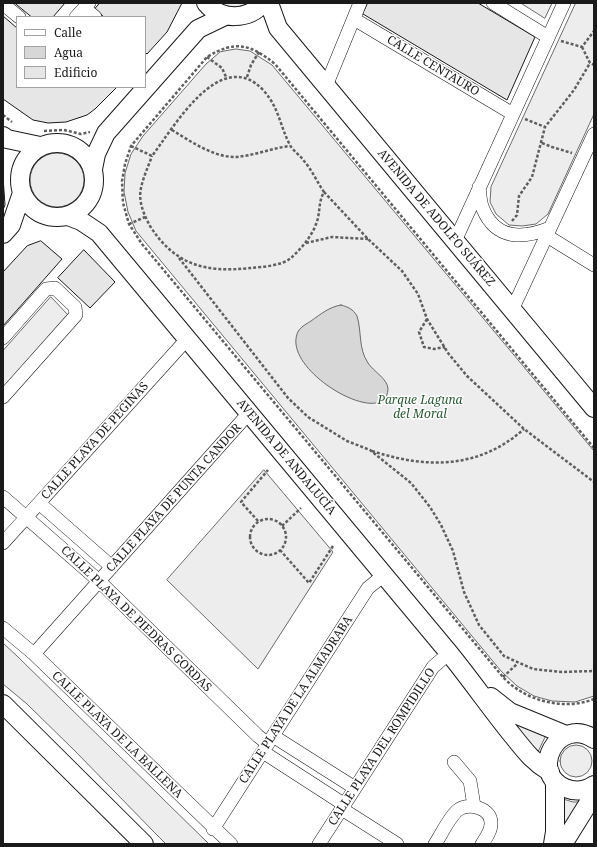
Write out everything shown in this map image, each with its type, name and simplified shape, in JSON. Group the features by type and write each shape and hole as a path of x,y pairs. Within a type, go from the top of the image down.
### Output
{"street":[{"path":"198,29 202,3"},
{"path":"206,3 217,12 226,16 237,17 249,14 263,3"},
{"name":"AVENIDA DE ADOLFO SUÁREZ","path":"269,3 278,28 594,408"},
{"path":"326,86 360,3"},
{"path":"493,3 548,37"},
{"path":"455,241 564,3"},
{"path":"3,4 18,16"},
{"path":"78,16 91,11"},
{"name":"AVENIDA DE ADOLFO SUÁREZ","path":"249,14 278,28"},
{"path":"146,83 198,29 226,16"},
{"name":"CALLE CENTAURO","path":"354,19 513,114"},
{"path":"76,148 100,131 141,88"},
{"path":"22,193 32,208 39,213 48,216 68,216 83,207 88,201 94,185 93,169 100,131"},
{"path":"7,229 22,193 20,172 9,134 65,143 84,153 93,169"},
{"path":"512,310 549,232 588,161 594,134"},
{"path":"20,172 27,157 40,139"},
{"path":"479,188 482,208 491,223 503,232 522,236 549,232 594,265"},
{"name":"AVENIDA DE ANDALUCÍA","path":"88,201 99,233"},
{"path":"7,229 39,213"},
{"name":"AVENIDA DE ANDALUCÍA","path":"68,216 81,221 99,233 473,682 484,701 536,764 566,788 578,791 594,785"},
{"path":"3,338 46,289 55,288 75,307 76,315 3,397"},
{"name":"CALLE PLAYA DE PEGINAS","path":"3,544 188,338"},
{"name":"CALLE PLAYA DE PUNTA CANDOR","path":"34,654 249,413"},
{"name":"CALLE PLAYA DE PIEDRAS GORDAS","path":"3,497 100,581 258,736 268,744"},
{"name":"CALLE PLAYA DE PIEDRAS GORDAS","path":"39,504 112,567"},
{"name":"CALLE PLAYA DE LA ALMADRABA","path":"213,829 368,588 384,575"},
{"name":"CALLE PLAYA DE LA BALLENA","path":"3,628 34,654 230,844"},
{"name":"CALLE PLAYA DEL ROMPIDILLO","path":"319,844 433,667 449,653"},
{"name":"AVENIDA DE ANDALUCÍA","path":"473,682 510,712 584,734"},
{"path":"3,704 136,841"},
{"path":"553,844 555,832 552,777 548,764 552,747 584,734"},
{"path":"268,744 356,788"},
{"path":"268,744 344,807 397,844"},
{"path":"454,762 470,781 474,806"},
{"path":"563,844 591,799 594,785"},
{"path":"435,844 456,811 464,806 474,806 483,810 489,816 492,824 489,833 482,844"}],"path":[{"path":"582,47 594,31"},
{"path":"548,37 582,47 590,63 594,65"},
{"path":"594,448 275,64 259,52 250,48 235,46 219,50 207,58 131,146 122,181 123,204 129,224 142,244 503,677 515,689 539,700 563,704 586,702 594,699"},
{"path":"248,77 251,65 259,52"},
{"path":"207,58 222,68 226,77"},
{"path":"503,232 517,215 519,196 532,177 545,127 574,90 590,63"},
{"path":"524,429 509,443 478,457 461,461 422,462 370,450 347,441 308,417 288,398 179,258 163,244 145,217 141,204 140,189 152,156 190,104 207,88 226,77 248,77 263,91 278,111 290,146 304,161 324,192 368,239 402,271 418,294 427,319 444,347 468,376 524,429 594,482"},
{"path":"513,114 545,127"},
{"path":"3,115 9,134"},
{"path":"40,139 64,130 81,134 100,131"},
{"path":"172,130 202,147 217,153 235,157 290,146"},
{"path":"542,143 575,153 588,161"},
{"path":"131,146 152,156"},
{"path":"179,258 196,265 219,270 268,266 289,259 306,243 318,219 320,200 324,192"},
{"path":"129,224 145,217"},
{"path":"306,243 332,237 368,239"},
{"path":"427,319 419,332 424,347 434,349 444,347"},
{"path":"370,450 411,484 430,507 453,551 464,592 479,625 504,656 518,664 533,669 555,671 594,671"},
{"path":"258,521 241,502 268,470"},
{"path":"282,526 300,508"},
{"path":"269,518 275,520 282,526 286,534 286,540 280,550 275,554 263,555 253,548 250,543 250,531 258,521 269,518"},
{"path":"280,550 309,583 333,546"},
{"path":"503,677 518,664"}],"shaded area":[{"path":"220,3 249,3 238,7 229,7"},
{"path":"521,3 552,3 545,18"},
{"path":"576,3 594,3 594,114 548,214 536,224 522,226 509,225 496,214 490,202 491,187"},
{"name":"Parque Laguna del Moral","path":"236,49 250,51 272,65 594,451 594,696 575,702 552,701 534,696 517,686 501,671 136,231 128,212 124,192 125,173 131,154 143,136 206,64 220,52"},
{"path":"57,153 67,155 76,161 82,170 84,180 82,190 76,199 67,205 57,207 47,205 38,199 32,190 30,180 32,170 38,161 47,155"},
{"path":"51,297 69,316 3,391 3,351"},
{"path":"264,470 333,552 258,669 167,580"},
{"path":"3,643 209,844 166,844 75,751 27,704 3,684"},
{"path":"508,719 546,735 537,754"},
{"path":"573,745 579,745 589,752 592,761 591,767 585,774 579,777 573,777 563,770 560,764 560,758 567,748"},
{"path":"563,799 573,802 583,802 563,834"}],"water":[{"path":"341,305 350,309 357,316 361,346 365,357 370,366 383,378 387,385 388,389 383,400 370,403 353,399 334,390 317,377 303,361 296,345 299,330 325,311"}],"building":[{"path":"15,3 65,3 54,16 31,16"},
{"path":"100,3 182,3 167,32 147,54 146,16 103,16 95,9"},
{"path":"368,3 478,3 535,37 507,100 363,14"},
{"path":"3,16 16,27 16,88 116,88 87,115 66,122 48,123 33,120 3,99"},
{"path":"3,177 5,205 3,210"},
{"path":"41,241 62,259 3,326 3,272 27,246"},
{"path":"84,250 115,282 90,308 58,278"}]}
